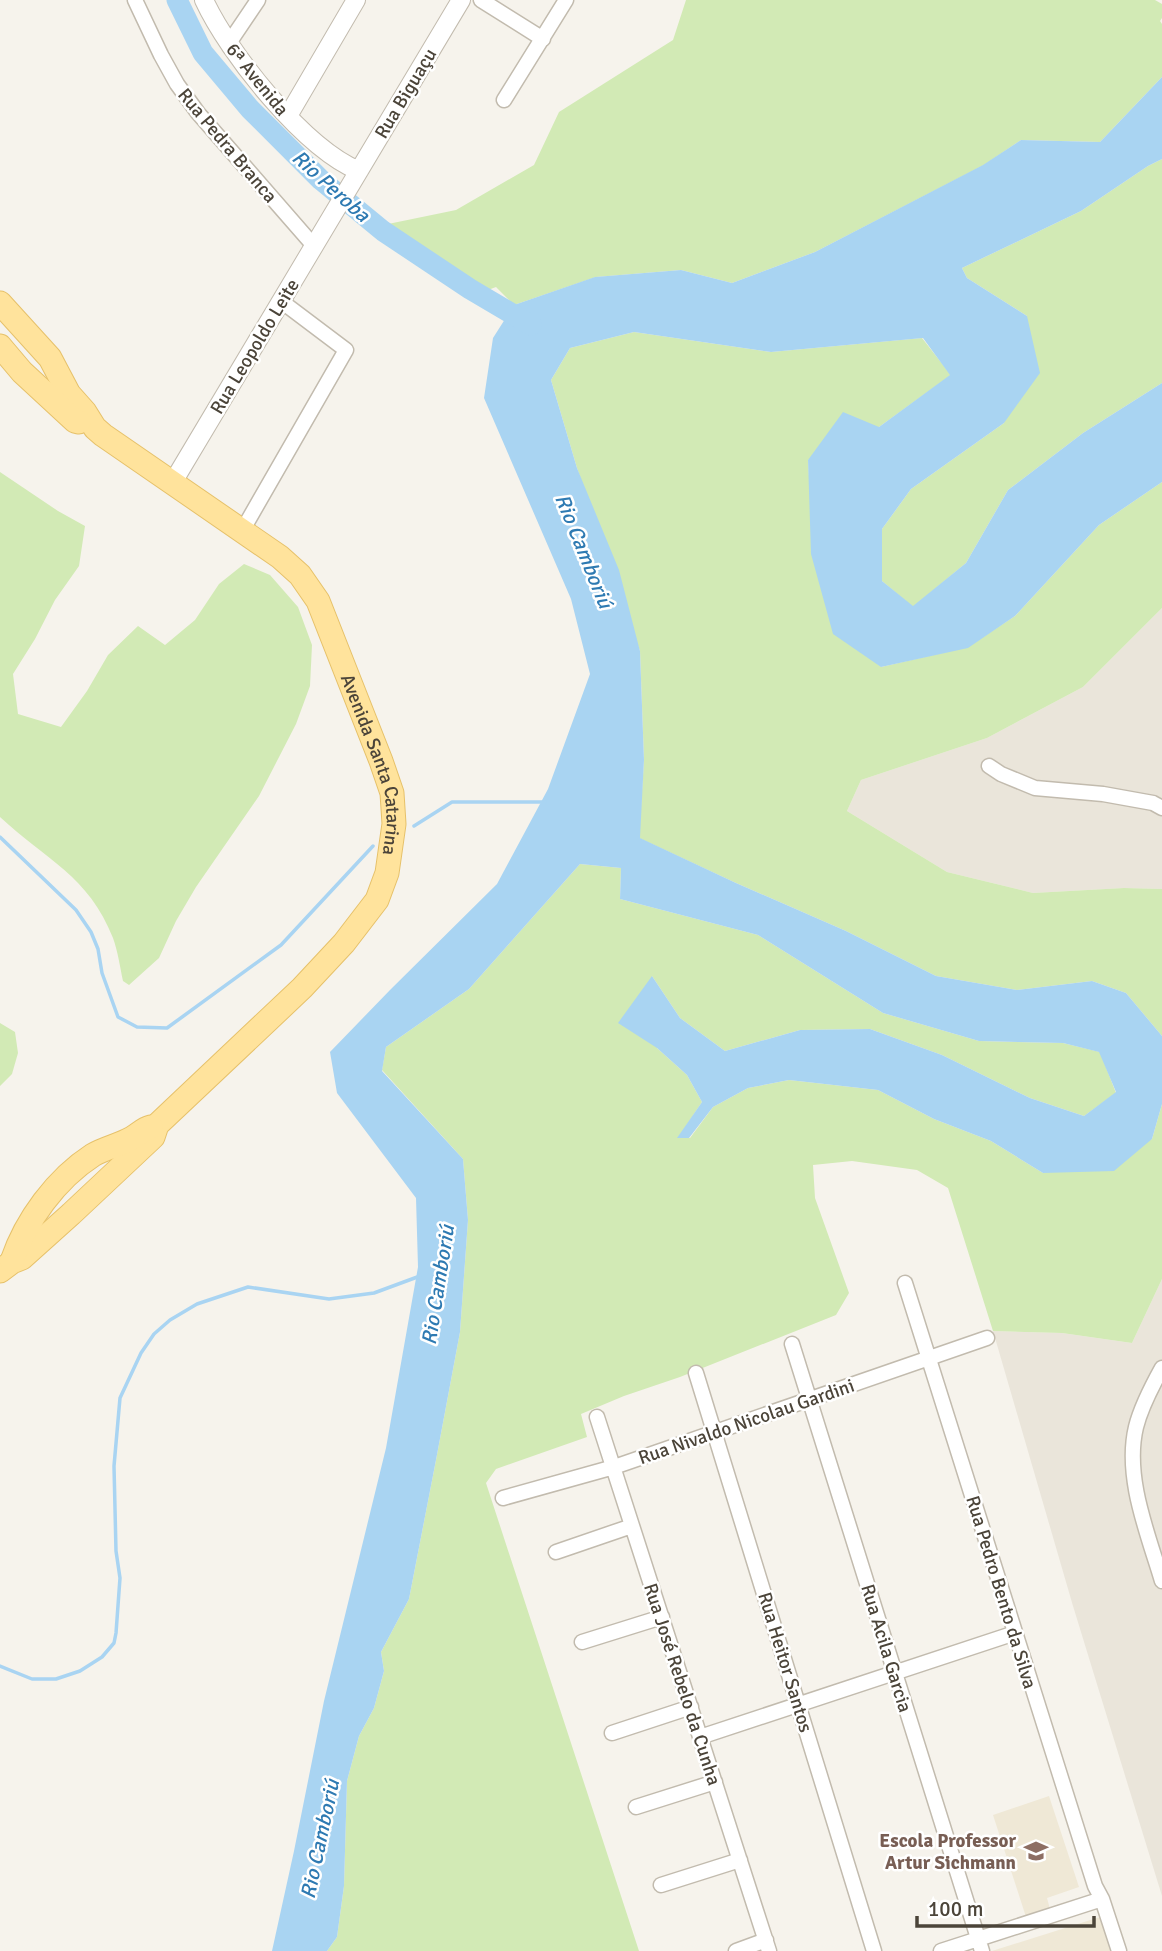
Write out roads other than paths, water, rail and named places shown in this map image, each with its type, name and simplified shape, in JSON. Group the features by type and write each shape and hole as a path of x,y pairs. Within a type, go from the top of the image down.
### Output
{"main road":[{"name":"Avenida Santa Catarina","path":"0,303 50,358 69,394 95,428 280,557 300,575 318,601 377,750 391,793 394,824 387,873 377,900 344,943 302,988 157,1125 95,1154 63,1179 39,1209 6,1266"},
{"name":"Avenida Santa Catarina","path":"0,346 22,372 75,421 95,428"},
{"path":"22,372 38,363 42,349"},
{"name":"Avenida Santa Catarina","path":"6,1266 22,1258 71,1214 153,1137 157,1125"},
{"path":"86,1160 101,1170 107,1180"},
{"path":"50,1194 58,1209 71,1214"}],"street":[{"name":"Rua Pedra Branca","path":"135,0 160,55 191,103 314,246"},
{"name":"6ª Avenida","path":"204,0 229,43 265,91 288,116 348,166 354,178"},
{"path":"229,43 258,0"},
{"path":"288,116 356,0"},
{"name":"Rua Biguaçu","path":"335,210 461,0"},
{"path":"481,0 543,39"},
{"path":"504,100 566,0"},
{"name":"Rua Leopoldo Leite","path":"173,482 335,210"},
{"path":"242,531 346,350 281,300"},
{"path":"989,765 1001,774 1035,788 1103,794 1153,803 1162,808"},
{"name":"Rua Pedro Bento da Silva","path":"905,1283 1095,1886 1119,1951"},
{"name":"Rua Nivaldo Nicolau Gardini","path":"503,1498 614,1467 987,1338"},
{"name":"Rua Acila Garcia","path":"792,1344 980,1945"},
{"path":"1162,1368 1152,1385 1136,1428 1132,1457 1134,1481 1162,1581"},
{"name":"Rua Heitor Santos","path":"696,1373 874,1951"},
{"name":"Rua José Rebelo da Cunha","path":"597,1417 767,1946"},
{"path":"556,1552 632,1526"},
{"path":"582,1642 662,1617"},
{"path":"700,1737 1015,1633"},
{"path":"612,1733 691,1706"},
{"path":"636,1807 715,1782"},
{"path":"661,1885 740,1860"},
{"path":"941,1951 980,1945 1102,1899"},
{"path":"736,1951 767,1946"}],"water":[{"name":"Rio Camboriú","path":"1162,77 1162,159 1081,211 962,268 967,278 1027,316 1040,373 1004,423 911,489 882,529 882,581 913,606 966,563 1008,490 1083,433 1162,383 1162,482 1099,525 1015,616 968,648 881,667 833,634 811,554 808,460 843,412 879,427 950,375 923,338 771,352 634,332 570,348 551,380 577,468 619,570 640,651 644,760 640,838 846,931 936,976 1017,990 1092,981 1126,993 1162,1036 1162,1104 1152,1139 1114,1171 1043,1173 991,1141 934,1119 878,1090 789,1080 748,1088 713,1107 689,1138 677,1138 702,1102 687,1075 657,1048 618,1023 652,976 680,1018 725,1051 800,1030 870,1029 942,1055 1030,1098 1084,1116 1116,1092 1099,1052 1063,1043 979,1041 883,1013 758,935 620,899 621,868 580,864 469,989 386,1047 382,1071 463,1159 468,1220 460,1332 409,1599 381,1652 384,1671 374,1708 359,1736 347,1781 344,1886 337,1937 327,1951 272,1951 324,1701 386,1448 418,1267 416,1198 337,1093 330,1052 497,884 548,789 590,674 571,599 484,398 493,338 514,305 595,277 681,270 732,283 815,252 983,165 1021,140 1100,142"}],"waterway":[{"name":"Rio Peroba","path":"177,0 203,53 250,109 321,180 383,231 470,289 531,325"},
{"path":"414,826 452,802 545,802"},
{"path":"0,837 76,910 91,932 118,1017 137,1027 167,1028 281,945 373,846"},
{"name":"Rio Camboriú","path":"0,1666 32,1679 56,1679 80,1671 102,1657 114,1643 120,1578 116,1551 114,1466 120,1398 141,1353 154,1334 170,1320 197,1304 248,1287 329,1299 374,1293 420,1276"}],"place":[{"name":"Escola Professor Artur Sichmann","path":"1036,1851"}]}
